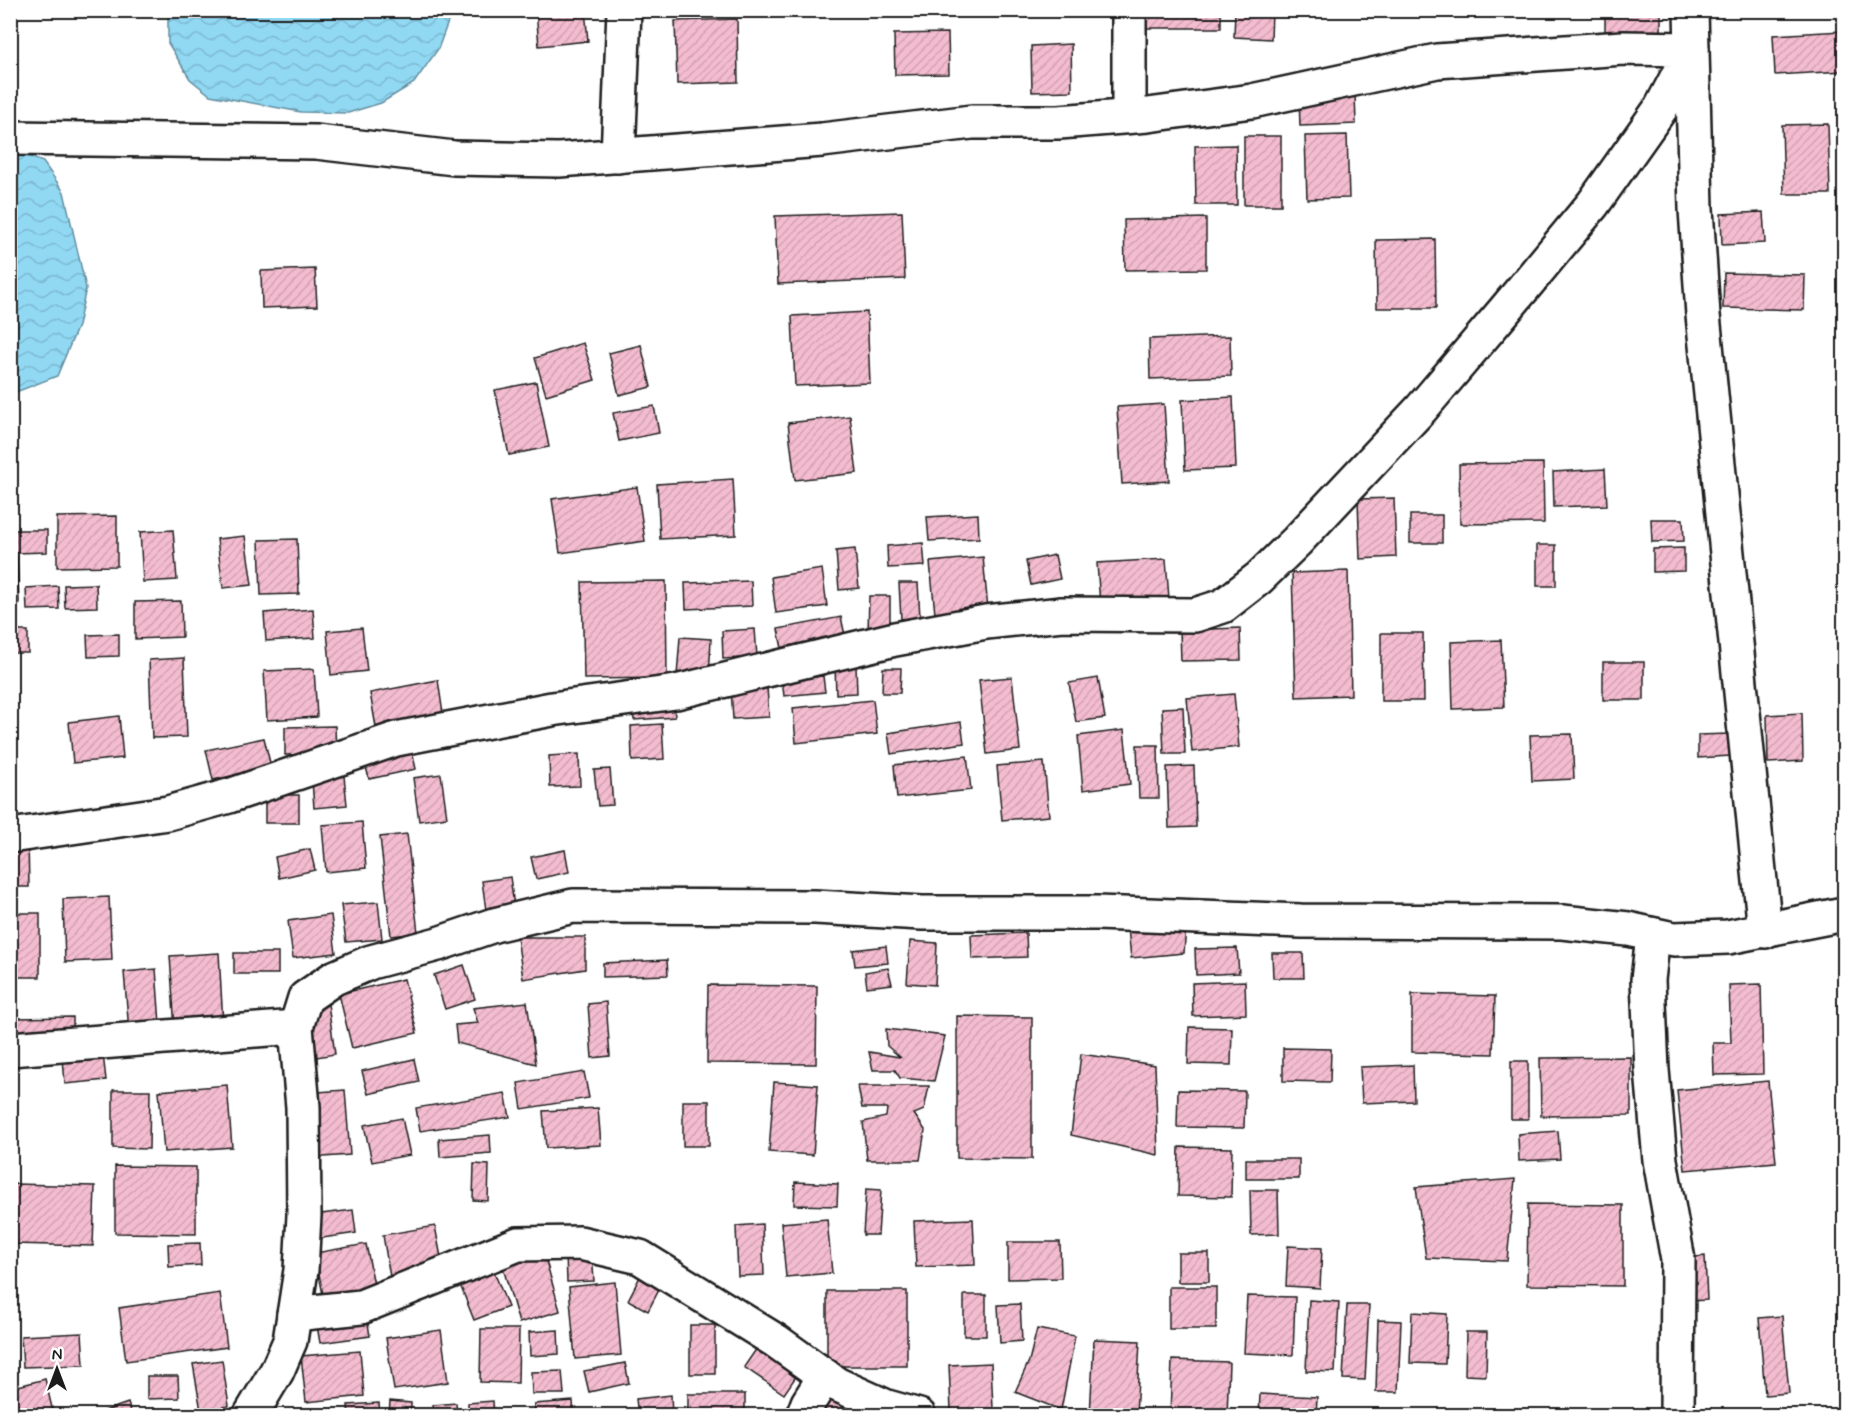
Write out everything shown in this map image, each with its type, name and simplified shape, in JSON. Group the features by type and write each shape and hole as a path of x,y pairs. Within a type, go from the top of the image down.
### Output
{"street":[{"path":"618,156 624,10"},
{"path":"1129,10 1129,116"},
{"path":"1691,10 1696,209 1704,315 1765,931"},
{"path":"10,138 316,142 454,158 559,160 822,140 972,122 1059,122 1129,116 1252,101 1437,61 1623,48 1692,49"},
{"path":"10,836 168,813 229,796 396,739 552,709 676,692 885,642 975,624 1062,614 1195,615 1223,606 1259,578 1297,541 1421,409 1505,310 1593,204 1661,108 1692,49"},
{"path":"250,1416 277,1371 290,1341 301,1270 304,1215 303,1107 296,1027 305,998 334,978 371,962 438,944 494,925 573,906 814,907 922,913 1097,913 1301,921 1562,922 1674,939 1728,938 1845,914"},
{"path":"1653,935 1648,980 1652,1070 1660,1160 1678,1260 1677,1416"},
{"path":"10,1049 296,1027"},
{"path":"294,1314 361,1307 518,1244 580,1243 640,1257 776,1341 836,1384 887,1407 919,1416"},
{"path":"803,1416 808,1403 825,1376"}],"water":[{"path":"168,10 452,11 438,49 414,83 381,103 348,113 301,112 210,95 190,79 168,43"},
{"path":"15,151 43,162 64,192 86,288 78,326 57,376 11,394 10,152"}],"building":[{"path":"536,10 585,10 588,41 539,46"},
{"path":"1147,10 1221,10 1221,28 1147,28"},
{"path":"1235,10 1272,10 1271,39 1234,37"},
{"path":"1605,10 1661,10 1661,48 1605,48"},
{"path":"737,19 738,82 677,84 675,21"},
{"path":"1842,31 1844,71 1775,75 1773,35"},
{"path":"948,33 949,74 895,75 894,34"},
{"path":"1071,44 1072,91 1032,92 1031,46"},
{"path":"1355,94 1356,124 1300,126 1299,97"},
{"path":"1828,124 1830,194 1784,194 1782,125"},
{"path":"1347,135 1349,198 1307,199 1305,136"},
{"path":"1244,136 1281,136 1281,205 1244,205"},
{"path":"1236,145 1237,205 1196,205 1195,146"},
{"path":"902,212 905,279 778,284 775,216"},
{"path":"1763,212 1765,243 1722,245 1721,214"},
{"path":"1206,218 1206,269 1125,270 1124,220"},
{"path":"1435,239 1436,308 1377,308 1376,240"},
{"path":"315,269 317,306 262,308 261,271"},
{"path":"1724,273 1805,275 1804,310 1723,308"},
{"path":"867,312 870,383 795,386 792,316"},
{"path":"1230,336 1231,376 1150,379 1149,339"},
{"path":"583,343 595,380 546,395 535,358"},
{"path":"641,345 651,387 619,395 609,353"},
{"path":"536,382 549,447 509,455 495,390"},
{"path":"1233,397 1236,468 1185,470 1182,400"},
{"path":"1164,404 1169,481 1122,484 1117,407"},
{"path":"654,406 659,433 619,441 613,413"},
{"path":"850,416 857,473 795,480 788,423"},
{"path":"1543,463 1544,523 1460,524 1459,464"},
{"path":"1605,469 1607,505 1554,507 1553,472"},
{"path":"733,479 736,535 660,539 657,484"},
{"path":"637,487 645,541 560,553 552,499"},
{"path":"1394,498 1396,557 1360,559 1358,499"},
{"path":"978,514 979,538 929,541 927,517"},
{"path":"1410,515 1442,515 1442,543 1410,543"},
{"path":"117,516 117,566 57,567 57,517"},
{"path":"1651,519 1683,519 1684,541 1652,542"},
{"path":"15,530 47,530 47,552 15,553"},
{"path":"173,530 177,580 143,582 140,532"},
{"path":"245,536 252,585 223,588 217,539"},
{"path":"297,539 299,594 261,595 259,540"},
{"path":"923,543 925,566 888,568 887,546"},
{"path":"1537,545 1556,545 1556,586 1537,586"},
{"path":"1684,548 1684,571 1653,572 1653,549"},
{"path":"855,549 859,588 839,590 836,551"},
{"path":"1055,555 1060,579 1031,585 1026,561"},
{"path":"10,556 17,556 19,604 10,604"},
{"path":"983,557 988,609 935,614 930,562"},
{"path":"1166,559 1169,599 1100,604 1097,563"},
{"path":"822,569 827,606 776,613 771,577"},
{"path":"1348,571 1351,695 1296,697 1292,573"},
{"path":"666,581 667,678 584,679 582,582"},
{"path":"751,581 752,606 686,609 685,583"},
{"path":"899,583 918,583 920,618 901,619"},
{"path":"96,584 97,607 65,608 64,585"},
{"path":"58,586 59,609 27,610 26,588"},
{"path":"869,596 890,596 890,633 868,633"},
{"path":"181,601 182,637 135,639 135,602"},
{"path":"313,609 315,638 266,641 264,613"},
{"path":"841,617 846,640 783,653 778,629"},
{"path":"362,628 367,671 331,675 327,631"},
{"path":"1240,628 1241,660 1181,661 1180,630"},
{"path":"755,629 757,657 723,659 722,631"},
{"path":"10,631 28,631 28,653 10,653"},
{"path":"1381,633 1423,633 1424,701 1381,701"},
{"path":"119,634 119,656 88,657 87,635"},
{"path":"680,637 711,639 709,678 677,676"},
{"path":"1501,640 1504,707 1453,709 1451,642"},
{"path":"184,658 187,737 152,738 149,660"},
{"path":"1603,662 1644,662 1644,700 1603,700"},
{"path":"835,666 856,666 857,693 836,694"},
{"path":"883,668 901,668 900,693 882,693"},
{"path":"314,669 317,717 267,720 264,671"},
{"path":"823,676 825,692 784,696 782,680"},
{"path":"1012,677 1020,750 987,754 979,680"},
{"path":"1098,678 1105,718 1076,722 1069,683"},
{"path":"438,680 443,714 376,727 370,693"},
{"path":"767,687 769,717 733,719 731,689"},
{"path":"1234,694 1239,747 1192,752 1187,698"},
{"path":"873,700 877,734 796,743 793,708"},
{"path":"674,704 675,717 634,720 632,707"},
{"path":"1183,707 1185,754 1164,754 1162,708"},
{"path":"1802,713 1803,761 1768,763 1767,715"},
{"path":"119,716 123,758 73,763 69,722"},
{"path":"961,722 964,743 891,754 888,733"},
{"path":"662,724 664,759 632,761 631,726"},
{"path":"335,726 336,754 285,755 285,727"},
{"path":"1124,730 1130,784 1083,790 1078,736"},
{"path":"1572,734 1574,779 1532,781 1530,735"},
{"path":"1729,734 1730,756 1698,758 1698,735"},
{"path":"264,738 271,767 213,780 206,750"},
{"path":"1137,745 1158,745 1159,798 1139,798"},
{"path":"411,747 416,769 369,779 364,758"},
{"path":"579,754 580,786 550,787 549,756"},
{"path":"967,756 971,790 897,798 894,765"},
{"path":"1044,762 1049,816 1002,820 997,766"},
{"path":"1194,766 1196,827 1169,828 1167,767"},
{"path":"610,769 613,805 598,806 594,770"},
{"path":"441,774 447,817 419,821 413,778"},
{"path":"344,776 347,805 314,808 312,780"},
{"path":"265,795 299,795 299,823 265,823"},
{"path":"362,822 366,868 326,872 322,825"},
{"path":"407,834 418,933 391,936 380,837"},
{"path":"28,842 29,887 10,887 10,843"},
{"path":"310,849 315,870 279,878 275,857"},
{"path":"565,850 569,872 536,879 531,857"},
{"path":"510,877 514,906 486,910 482,881"},
{"path":"109,897 112,960 65,962 63,899"},
{"path":"378,902 382,939 346,942 341,905"},
{"path":"15,913 40,913 40,977 16,977"},
{"path":"331,915 336,953 293,958 288,921"},
{"path":"1186,926 1184,953 1131,958 1128,928"},
{"path":"1026,933 1027,957 972,959 971,935"},
{"path":"517,937 585,937 585,969 523,979"},
{"path":"910,941 937,943 935,985 907,983"},
{"path":"886,946 888,963 855,966 853,950"},
{"path":"1237,948 1239,973 1196,975 1195,949"},
{"path":"219,953 223,1025 175,1029 170,956"},
{"path":"234,953 278,953 278,974 234,974"},
{"path":"1272,953 1303,953 1304,978 1273,978"},
{"path":"667,960 668,975 603,977 603,963"},
{"path":"464,965 475,999 445,1009 434,975"},
{"path":"888,968 892,984 867,987 865,972"},
{"path":"156,969 161,1038 129,1031 124,972"},
{"path":"404,979 417,1033 352,1048 339,994"},
{"path":"1245,981 1246,1014 1193,1016 1192,983"},
{"path":"1761,984 1763,1074 1714,1075 1713,1043 1731,1043 1729,985"},
{"path":"708,985 817,986 816,1064 707,1063"},
{"path":"1412,994 1495,996 1493,1054 1412,1052"},
{"path":"527,1002 536,1064 457,1043 455,1025 478,1023 473,1008"},
{"path":"606,1002 610,1056 592,1058 588,1004"},
{"path":"328,1004 335,1054 311,1058 304,1007"},
{"path":"957,1016 1032,1017 1032,1159 957,1158"},
{"path":"73,1017 73,1038 17,1039 16,1018"},
{"path":"1189,1027 1232,1028 1231,1065 1188,1064"},
{"path":"886,1029 945,1036 934,1081 900,1078 895,1070 873,1070 869,1052 900,1057 887,1046"},
{"path":"1283,1048 1331,1049 1330,1082 1283,1081"},
{"path":"103,1054 106,1080 65,1084 63,1058"},
{"path":"1081,1054 1155,1065 1158,1155 1071,1135"},
{"path":"1631,1057 1631,1115 1541,1116 1540,1058"},
{"path":"414,1059 419,1082 368,1094 362,1071"},
{"path":"1511,1061 1528,1061 1528,1119 1511,1119"},
{"path":"1413,1065 1414,1101 1362,1103 1360,1067"},
{"path":"584,1072 589,1098 522,1109 518,1083"},
{"path":"1768,1081 1776,1162 1685,1170 1677,1090"},
{"path":"774,1082 818,1085 813,1155 769,1152"},
{"path":"227,1085 232,1147 164,1152 159,1091"},
{"path":"858,1086 929,1086 924,1110 914,1114 925,1130 920,1160 867,1160 863,1122 886,1117 887,1108 862,1108"},
{"path":"113,1090 150,1090 149,1149 113,1148"},
{"path":"345,1090 350,1155 310,1158 304,1093"},
{"path":"1178,1090 1245,1091 1244,1128 1177,1127"},
{"path":"505,1093 510,1117 420,1131 416,1108"},
{"path":"683,1101 709,1101 709,1146 683,1146"},
{"path":"598,1108 601,1145 546,1148 543,1111"},
{"path":"402,1118 410,1155 372,1162 364,1125"},
{"path":"1558,1131 1560,1159 1519,1161 1518,1134"},
{"path":"490,1135 491,1153 440,1157 439,1139"},
{"path":"1179,1147 1232,1148 1231,1197 1178,1196"},
{"path":"1246,1159 1299,1159 1299,1179 1246,1179"},
{"path":"474,1164 489,1165 488,1201 473,1200"},
{"path":"115,1166 196,1167 196,1234 115,1233"},
{"path":"1515,1179 1507,1261 1426,1258 1416,1187"},
{"path":"795,1182 838,1184 837,1206 794,1205"},
{"path":"14,1184 95,1186 93,1246 12,1244"},
{"path":"866,1189 881,1190 878,1235 863,1235"},
{"path":"1250,1190 1278,1190 1279,1234 1251,1235"},
{"path":"1528,1204 1623,1205 1623,1286 1527,1285"},
{"path":"353,1210 356,1233 316,1239 313,1215"},
{"path":"827,1219 832,1273 786,1277 781,1223"},
{"path":"973,1219 975,1265 916,1267 914,1221"},
{"path":"762,1224 764,1275 738,1276 736,1226"},
{"path":"435,1226 443,1268 390,1277 383,1235"},
{"path":"1008,1242 1060,1242 1061,1278 1008,1279"},
{"path":"200,1243 201,1265 169,1267 168,1244"},
{"path":"366,1244 375,1290 324,1300 315,1253"},
{"path":"1288,1246 1322,1248 1320,1288 1286,1286"},
{"path":"543,1250 560,1311 519,1323 501,1261"},
{"path":"566,1253 592,1253 594,1281 567,1282"},
{"path":"1178,1253 1209,1253 1209,1282 1178,1282"},
{"path":"1705,1256 1707,1300 1688,1301 1685,1258"},
{"path":"493,1269 508,1307 474,1320 459,1282"},
{"path":"642,1273 662,1284 648,1311 628,1300"},
{"path":"615,1282 621,1355 575,1359 569,1287"},
{"path":"1169,1287 1216,1287 1216,1329 1169,1329"},
{"path":"827,1291 907,1291 907,1366 827,1366"},
{"path":"220,1293 227,1347 126,1361 119,1308"},
{"path":"964,1295 986,1295 986,1336 964,1336"},
{"path":"1247,1296 1295,1297 1293,1355 1244,1353"},
{"path":"1309,1300 1339,1302 1335,1372 1306,1371"},
{"path":"1020,1304 1022,1341 1000,1343 998,1305"},
{"path":"1347,1305 1369,1305 1365,1380 1343,1379"},
{"path":"366,1312 370,1336 320,1343 316,1320"},
{"path":"1412,1312 1447,1314 1445,1364 1410,1363"},
{"path":"1782,1316 1789,1393 1765,1395 1759,1318"},
{"path":"1378,1320 1401,1321 1398,1392 1376,1392"},
{"path":"690,1325 715,1325 715,1374 690,1374"},
{"path":"481,1329 519,1329 518,1383 480,1382"},
{"path":"1037,1329 1075,1336 1061,1410 1015,1392 1029,1361"},
{"path":"441,1330 448,1382 394,1390 386,1338"},
{"path":"558,1330 559,1354 530,1356 529,1332"},
{"path":"1466,1332 1487,1332 1486,1376 1465,1375"},
{"path":"82,1333 84,1365 23,1367 21,1336"},
{"path":"1094,1339 1140,1341 1136,1416 1090,1416"},
{"path":"759,1345 799,1372 784,1394 744,1367"},
{"path":"360,1351 364,1396 306,1402 301,1356"},
{"path":"222,1360 229,1406 201,1411 193,1364"},
{"path":"1172,1360 1229,1362 1227,1416 1170,1416"},
{"path":"625,1363 629,1383 589,1392 584,1371"},
{"path":"991,1363 993,1409 951,1411 949,1365"},
{"path":"562,1371 564,1394 532,1394 531,1372"},
{"path":"147,1376 178,1376 179,1398 147,1399"},
{"path":"45,1379 54,1416 18,1416 11,1388"},
{"path":"832,1388 896,1416 821,1414"},
{"path":"688,1394 745,1394 745,1416 688,1416"},
{"path":"1260,1394 1317,1397 1316,1416 1259,1416"},
{"path":"671,1395 672,1416 638,1416 636,1399"},
{"path":"390,1401 411,1403 411,1416 389,1416"},
{"path":"493,1401 494,1416 468,1416 468,1403"},
{"path":"573,1401 574,1416 535,1416 534,1404"},
{"path":"128,1403 132,1416 90,1416"},
{"path":"379,1403 380,1416 349,1416 348,1405"},
{"path":"456,1403 457,1416 434,1416 433,1405"}]}
